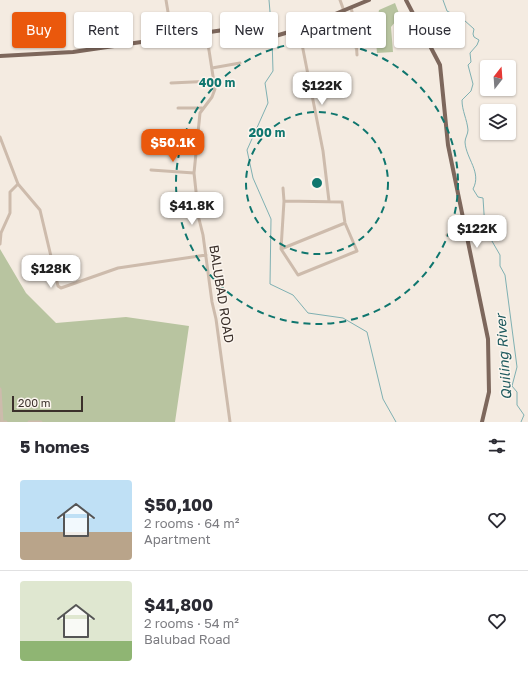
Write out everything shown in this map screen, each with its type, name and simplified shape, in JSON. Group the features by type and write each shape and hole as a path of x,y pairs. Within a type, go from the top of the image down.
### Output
{"main road":[{"path":"344,11 369,0"},
{"path":"406,0 413,12"},
{"path":"0,56 73,52 141,41"},
{"path":"432,48 439,61 448,145 488,339 489,392 482,422"}],"street":[{"path":"166,0 168,12"},
{"path":"340,0 344,11"},
{"path":"351,8 355,23 357,54"},
{"name":"BALUBAD ROAD","path":"209,48 214,81 214,93 202,108 199,118 194,173 199,219 206,255 230,422"},
{"path":"303,48 329,186 329,201"},
{"path":"212,68 240,63"},
{"path":"171,83 214,81"},
{"path":"178,108 202,108"},
{"path":"0,137 18,184 40,210 58,286 61,288 118,268 206,255"},
{"path":"151,170 194,173"},
{"path":"0,244 1,233 10,213 10,192 18,184"},
{"path":"283,188 284,201 281,248 298,275 357,251 345,223 343,203 329,201 284,201"},
{"path":"281,248 345,223"},
{"path":"447,235 466,230"},
{"path":"0,389 1,422 6,422"},
{"path":"29,422 41,422"}],"green space":[{"path":"395,3 398,12 394,12 394,23 391,27 393,52 377,53 377,48 386,48 386,12 379,12 379,10"},
{"path":"0,249 26,293 56,323 126,317 189,326 175,422 0,422"}],"waterway":[{"path":"269,0 270,12"},
{"name":"Quiling River","path":"443,0 447,11 464,20 474,29 474,37 479,40 477,45 470,53 471,62 468,65 473,84 471,91 462,100 468,130 465,142 475,171 476,177 473,189 478,197 483,198 485,229 500,255 500,266 505,275 517,367 512,386 517,392 517,405 524,415 521,422"},
{"path":"272,48 273,71 265,83 268,103 247,150 253,178 271,219 270,284 293,295 308,313 343,318 367,332 383,399 396,422"}]}
